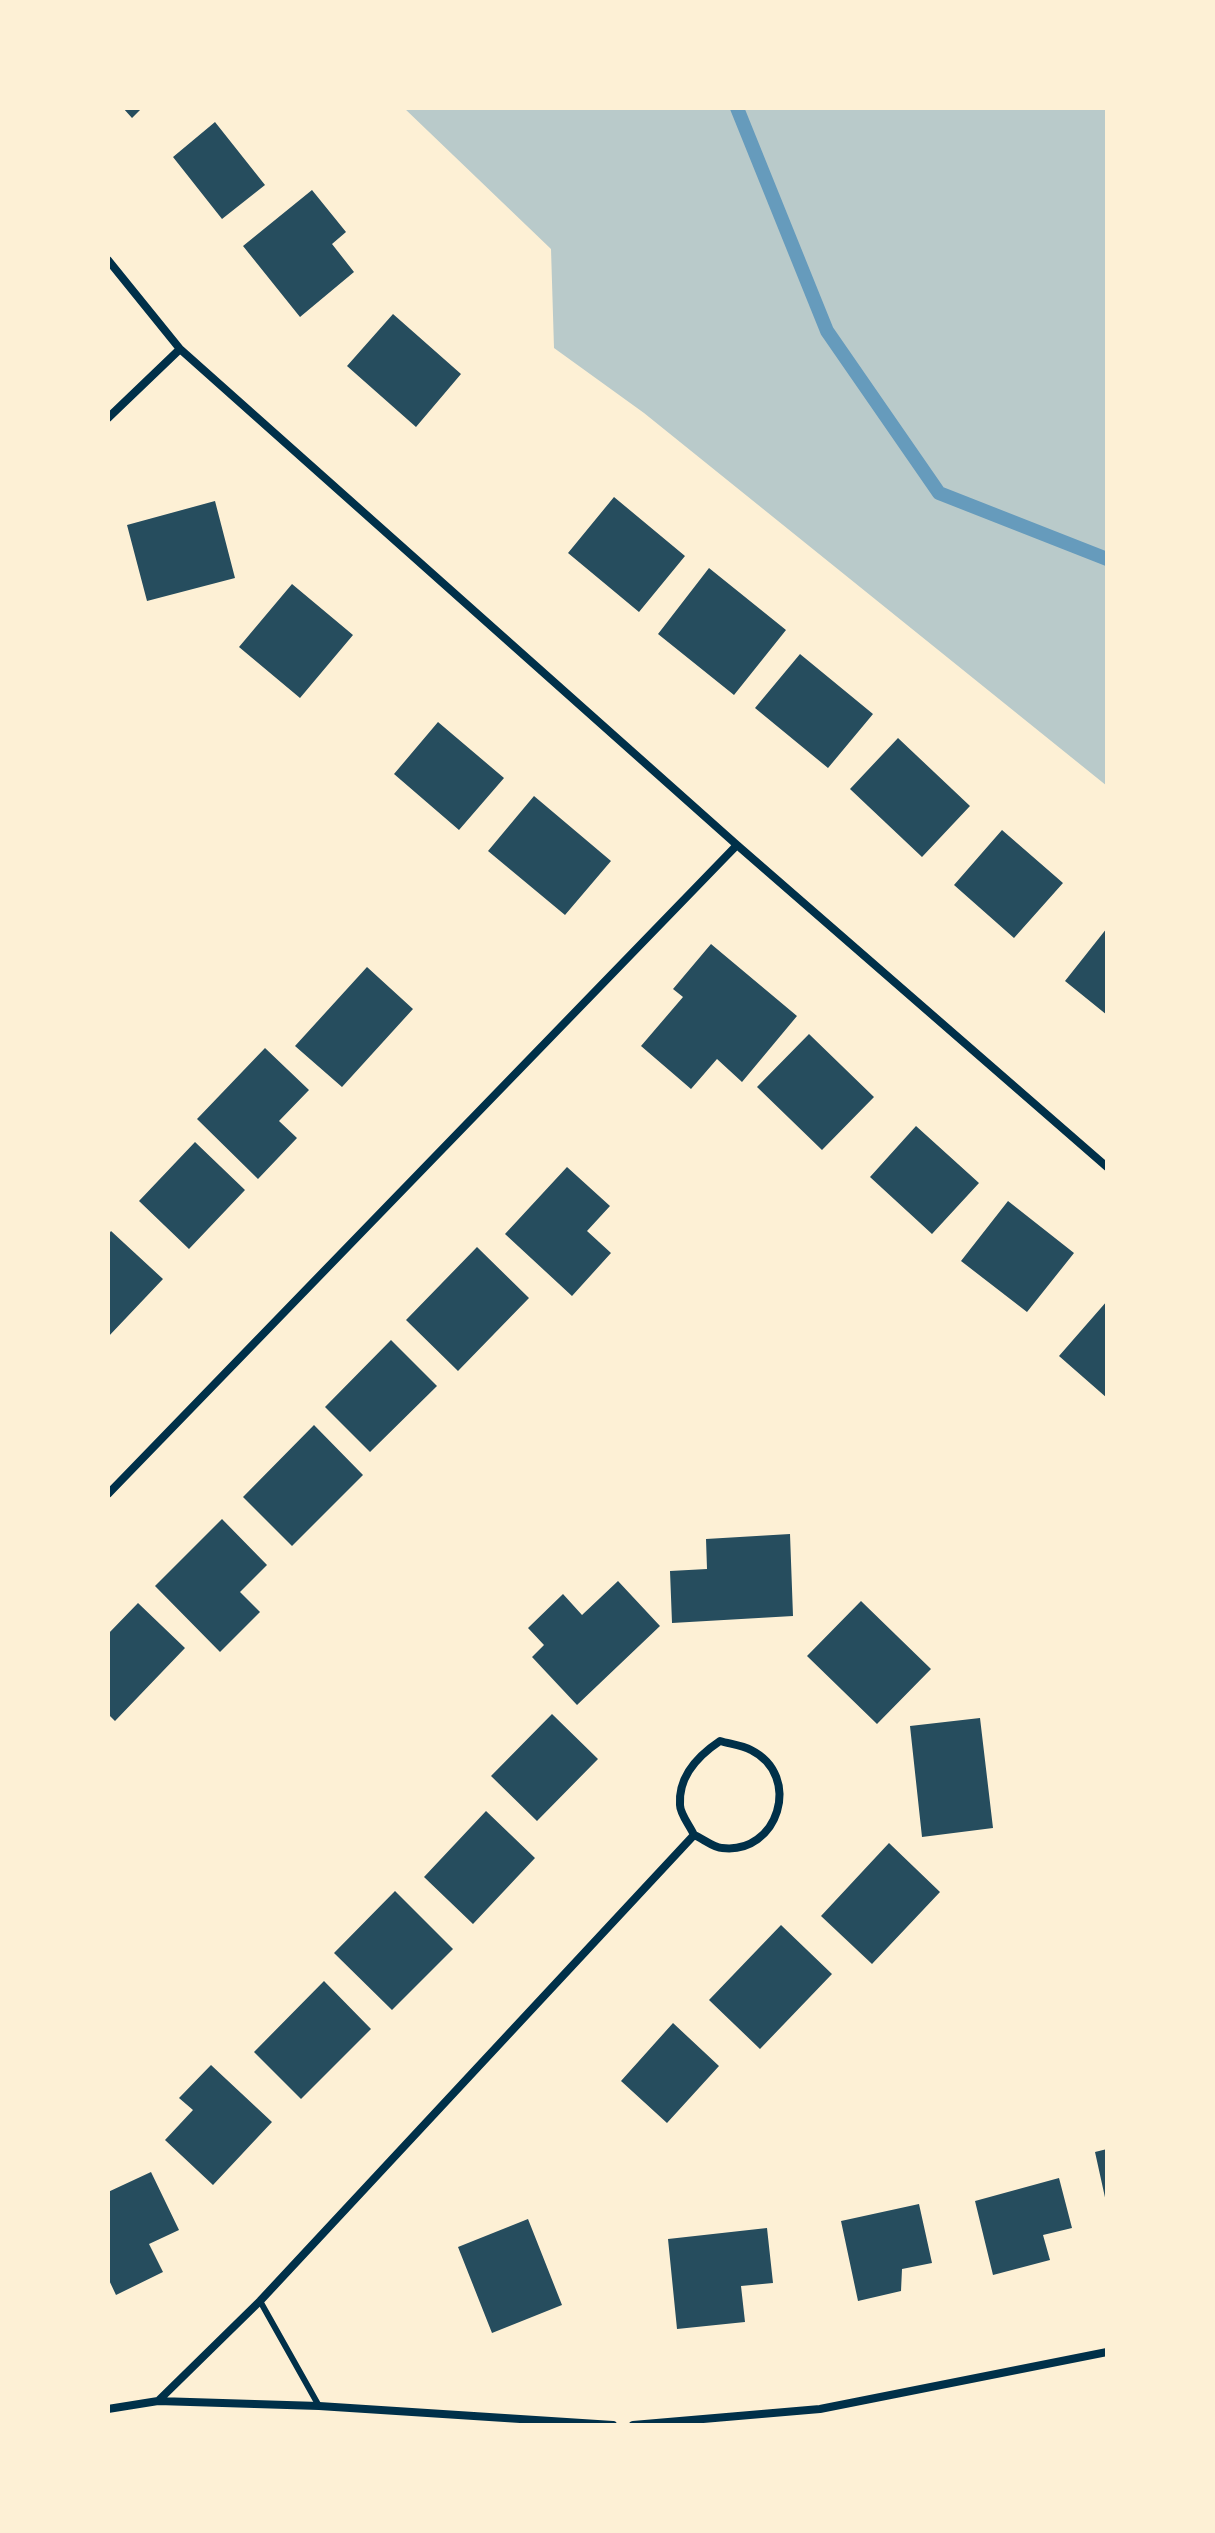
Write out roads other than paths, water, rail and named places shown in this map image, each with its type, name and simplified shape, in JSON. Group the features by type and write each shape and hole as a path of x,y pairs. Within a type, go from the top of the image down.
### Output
{"street":[{"path":"108,260 180,349 737,845 1107,1167"},
{"path":"108,418 180,349"},
{"path":"108,1494 737,845"},
{"path":"720,1741 752,1750 773,1769 782,1794 776,1820 753,1842 722,1849 694,1835 679,1806 685,1777 700,1754 720,1741"},
{"path":"158,2401 260,2301 694,1835"},
{"path":"633,2425 820,2409 1107,2352"},
{"path":"108,2409 158,2401 319,2406 613,2425"}],"lane":[{"path":"260,2301 319,2406"}],"waterway":[{"path":"737,108 827,331 939,493 1107,559"}]}
